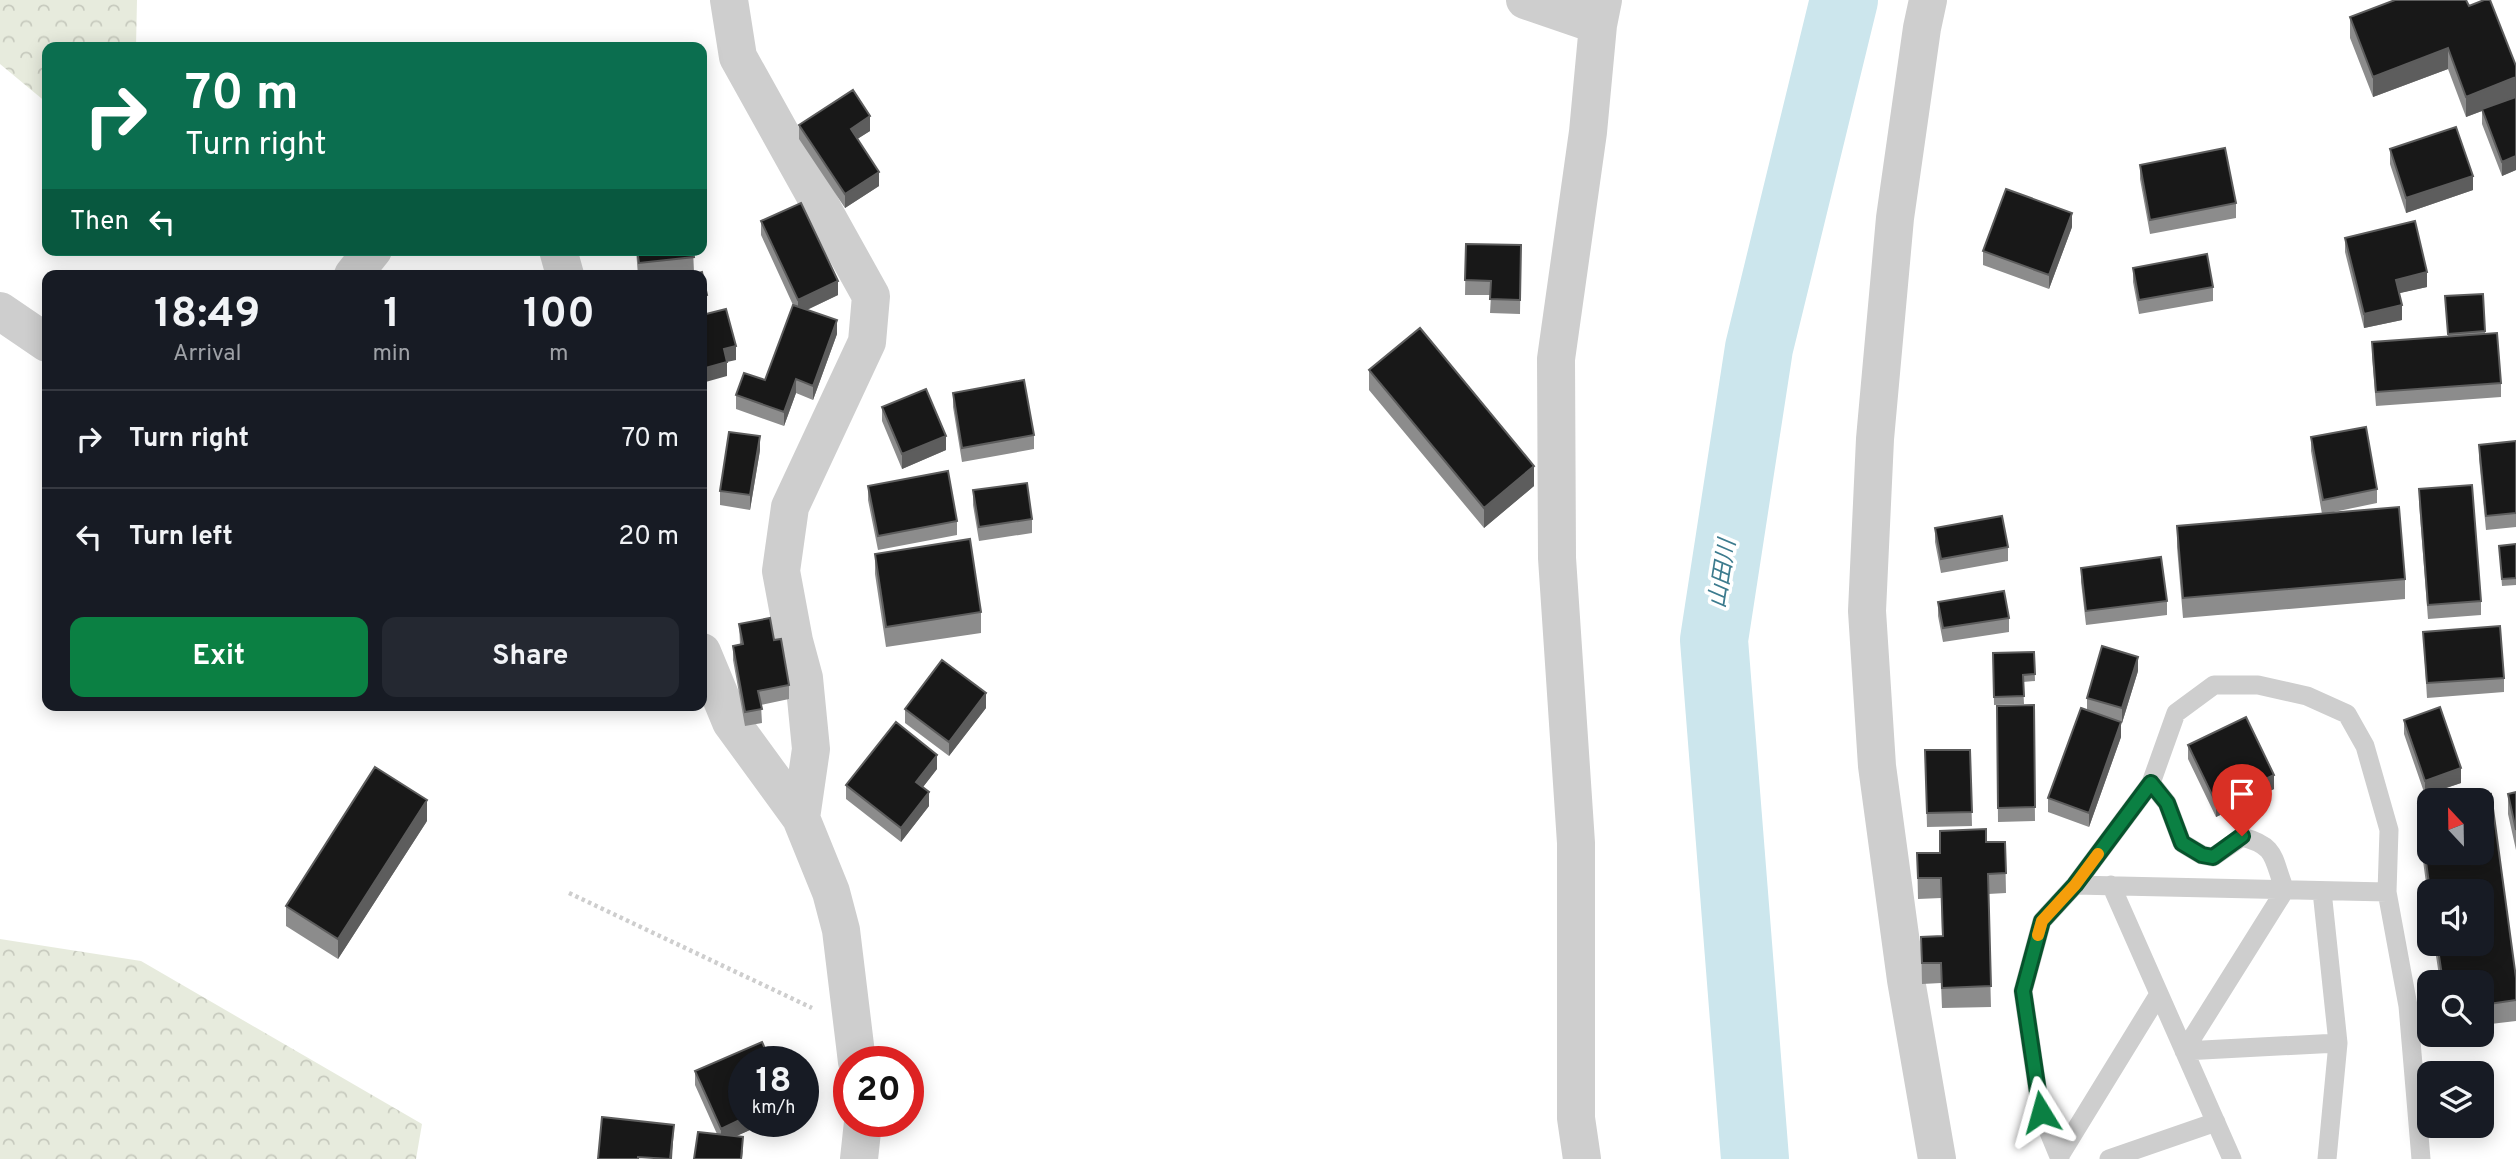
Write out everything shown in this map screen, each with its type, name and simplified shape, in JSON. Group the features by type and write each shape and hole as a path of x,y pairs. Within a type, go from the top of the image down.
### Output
{"street":[{"path":"729,0 738,57 871,296 867,342 790,507 781,571 804,678 811,750 801,818"},
{"path":"1525,0 1600,13 1588,132 1556,359 1557,558 1576,843 1576,1118 1582,1159"},
{"path":"1928,0 1895,218 1875,439 1867,611 1877,766 1906,980 1937,1159"},
{"path":"357,270 368,256"},
{"path":"0,311 42,340"},
{"path":"707,664 731,722 801,818 831,892 841,930 855,1045"},
{"path":"859,1159 861,1137"}],"lane":[{"path":"2059,1158 2041,1112 2023,991 2042,921 2075,885 2151,783 2176,713 2214,685 2258,685 2306,696 2347,713 2365,746 2389,830 2387,892 2408,1006 2421,1159"},
{"path":"2151,783 2167,803 2182,843 2202,855 2213,857 2242,836 2256,840 2269,848 2285,890"},
{"path":"2075,885 2387,892"},
{"path":"2111,885 2232,1159"},
{"path":"2184,1051 2285,890"},
{"path":"2322,891 2338,1043 2327,1159"},
{"path":"2059,1158 2159,994"},
{"path":"2184,1051 2338,1043"},
{"path":"2109,1159 2216,1122"}],"path":[{"path":"569,893 855,1045"}],"green space":[{"path":"0,0 137,0 136,42 42,42 42,99 0,64"},
{"path":"0,939 141,961 422,1124 416,1159 0,1159"}],"building":[{"path":"2395,0 2466,0 2469,6 2490,0 2516,66 2516,77 2466,97 2448,48 2373,77 2350,17"},
{"path":"853,90 870,116 851,129 879,172 845,194 799,125"},
{"path":"2516,97 2516,156 2502,162 2482,109"},
{"path":"2456,127 2473,176 2406,198 2390,149"},
{"path":"2225,148 2236,203 2150,220 2140,165"},
{"path":"2006,189 2072,213 2049,275 1983,251"},
{"path":"801,203 838,281 798,300 761,221"},
{"path":"2415,221 2427,272 2396,280 2402,305 2364,314 2345,238"},
{"path":"1466,244 1521,245 1520,300 1490,299 1491,281 1465,280"},
{"path":"2207,254 2213,287 2139,300 2133,268"},
{"path":"638,256 694,257 639,263"},
{"path":"2483,294 2485,331 2448,334 2445,296"},
{"path":"793,305 837,320 813,386 796,379 784,412 736,395 744,373 765,380"},
{"path":"726,309 736,346 724,349 727,362 707,368 707,314"},
{"path":"1420,328 1534,466 1484,508 1369,370"},
{"path":"2497,333 2501,383 2376,392 2372,342"},
{"path":"1024,380 1034,435 962,448 953,393"},
{"path":"926,389 946,436 902,454 882,407"},
{"path":"2366,427 2377,489 2323,500 2311,437"},
{"path":"729,432 760,436 750,495 720,491"},
{"path":"2516,441 2516,513 2486,516 2479,445"},
{"path":"948,471 957,521 878,536 868,486"},
{"path":"1027,483 1032,519 979,527 973,490"},
{"path":"2472,485 2481,601 2428,605 2419,489"},
{"path":"2399,507 2405,579 2183,598 2177,526"},
{"path":"2002,516 2008,547 1941,559 1935,528"},
{"path":"970,539 981,612 886,627 875,554"},
{"path":"2516,544 2516,578 2502,579 2499,546"},
{"path":"2161,557 2167,601 2086,611 2081,568"},
{"path":"2004,591 2009,618 1943,628 1938,602"},
{"path":"770,618 774,640 781,639 789,685 758,691 762,709 745,712 733,646 743,644 739,624"},
{"path":"2500,626 2504,678 2427,683 2423,632"},
{"path":"2102,646 2138,657 2122,708 2087,698"},
{"path":"2034,652 2035,674 2023,675 2024,696 1994,697 1993,653"},
{"path":"942,660 986,693 949,742 905,709"},
{"path":"2034,705 2035,807 1998,808 1997,706"},
{"path":"2440,707 2461,768 2425,781 2404,720"},
{"path":"2081,708 2121,722 2089,813 2048,798"},
{"path":"2246,717 2274,775 2216,803 2188,745"},
{"path":"896,722 937,755 916,782 929,792 901,828 846,785"},
{"path":"1925,750 1970,750 1972,812 1927,813"},
{"path":"375,767 427,800 338,939 286,906"},
{"path":"2516,792 2516,830 2508,794"},
{"path":"2494,816 2516,978 2516,1000 2494,1003 2494,970 2441,970 2439,956 2494,956 2494,879 2428,879 2426,865 2494,865"},
{"path":"1986,829 1986,842 2005,842 2006,873 1988,874 1991,986 1942,988 1941,963 1922,963 1921,937 1943,936 1941,878 1918,878 1917,853 1940,853 1940,831"},
{"path":"728,1057 728,1126 721,1129 695,1071"},
{"path":"602,1117 674,1125 670,1159 598,1159"},
{"path":"698,1132 743,1137 741,1159 694,1159"}],"waterway":[{"name":"山田川","path":"1755,1159 1714,640 1759,348 1844,0"}],"slow traffic":[{"path":"2038,935 2042,921 2075,885 2098,854"}],"route":[{"path":"2041,1112 2023,991 2042,921 2075,885 2151,783 2167,803 2182,843 2202,855 2213,857 2242,836"}]}
